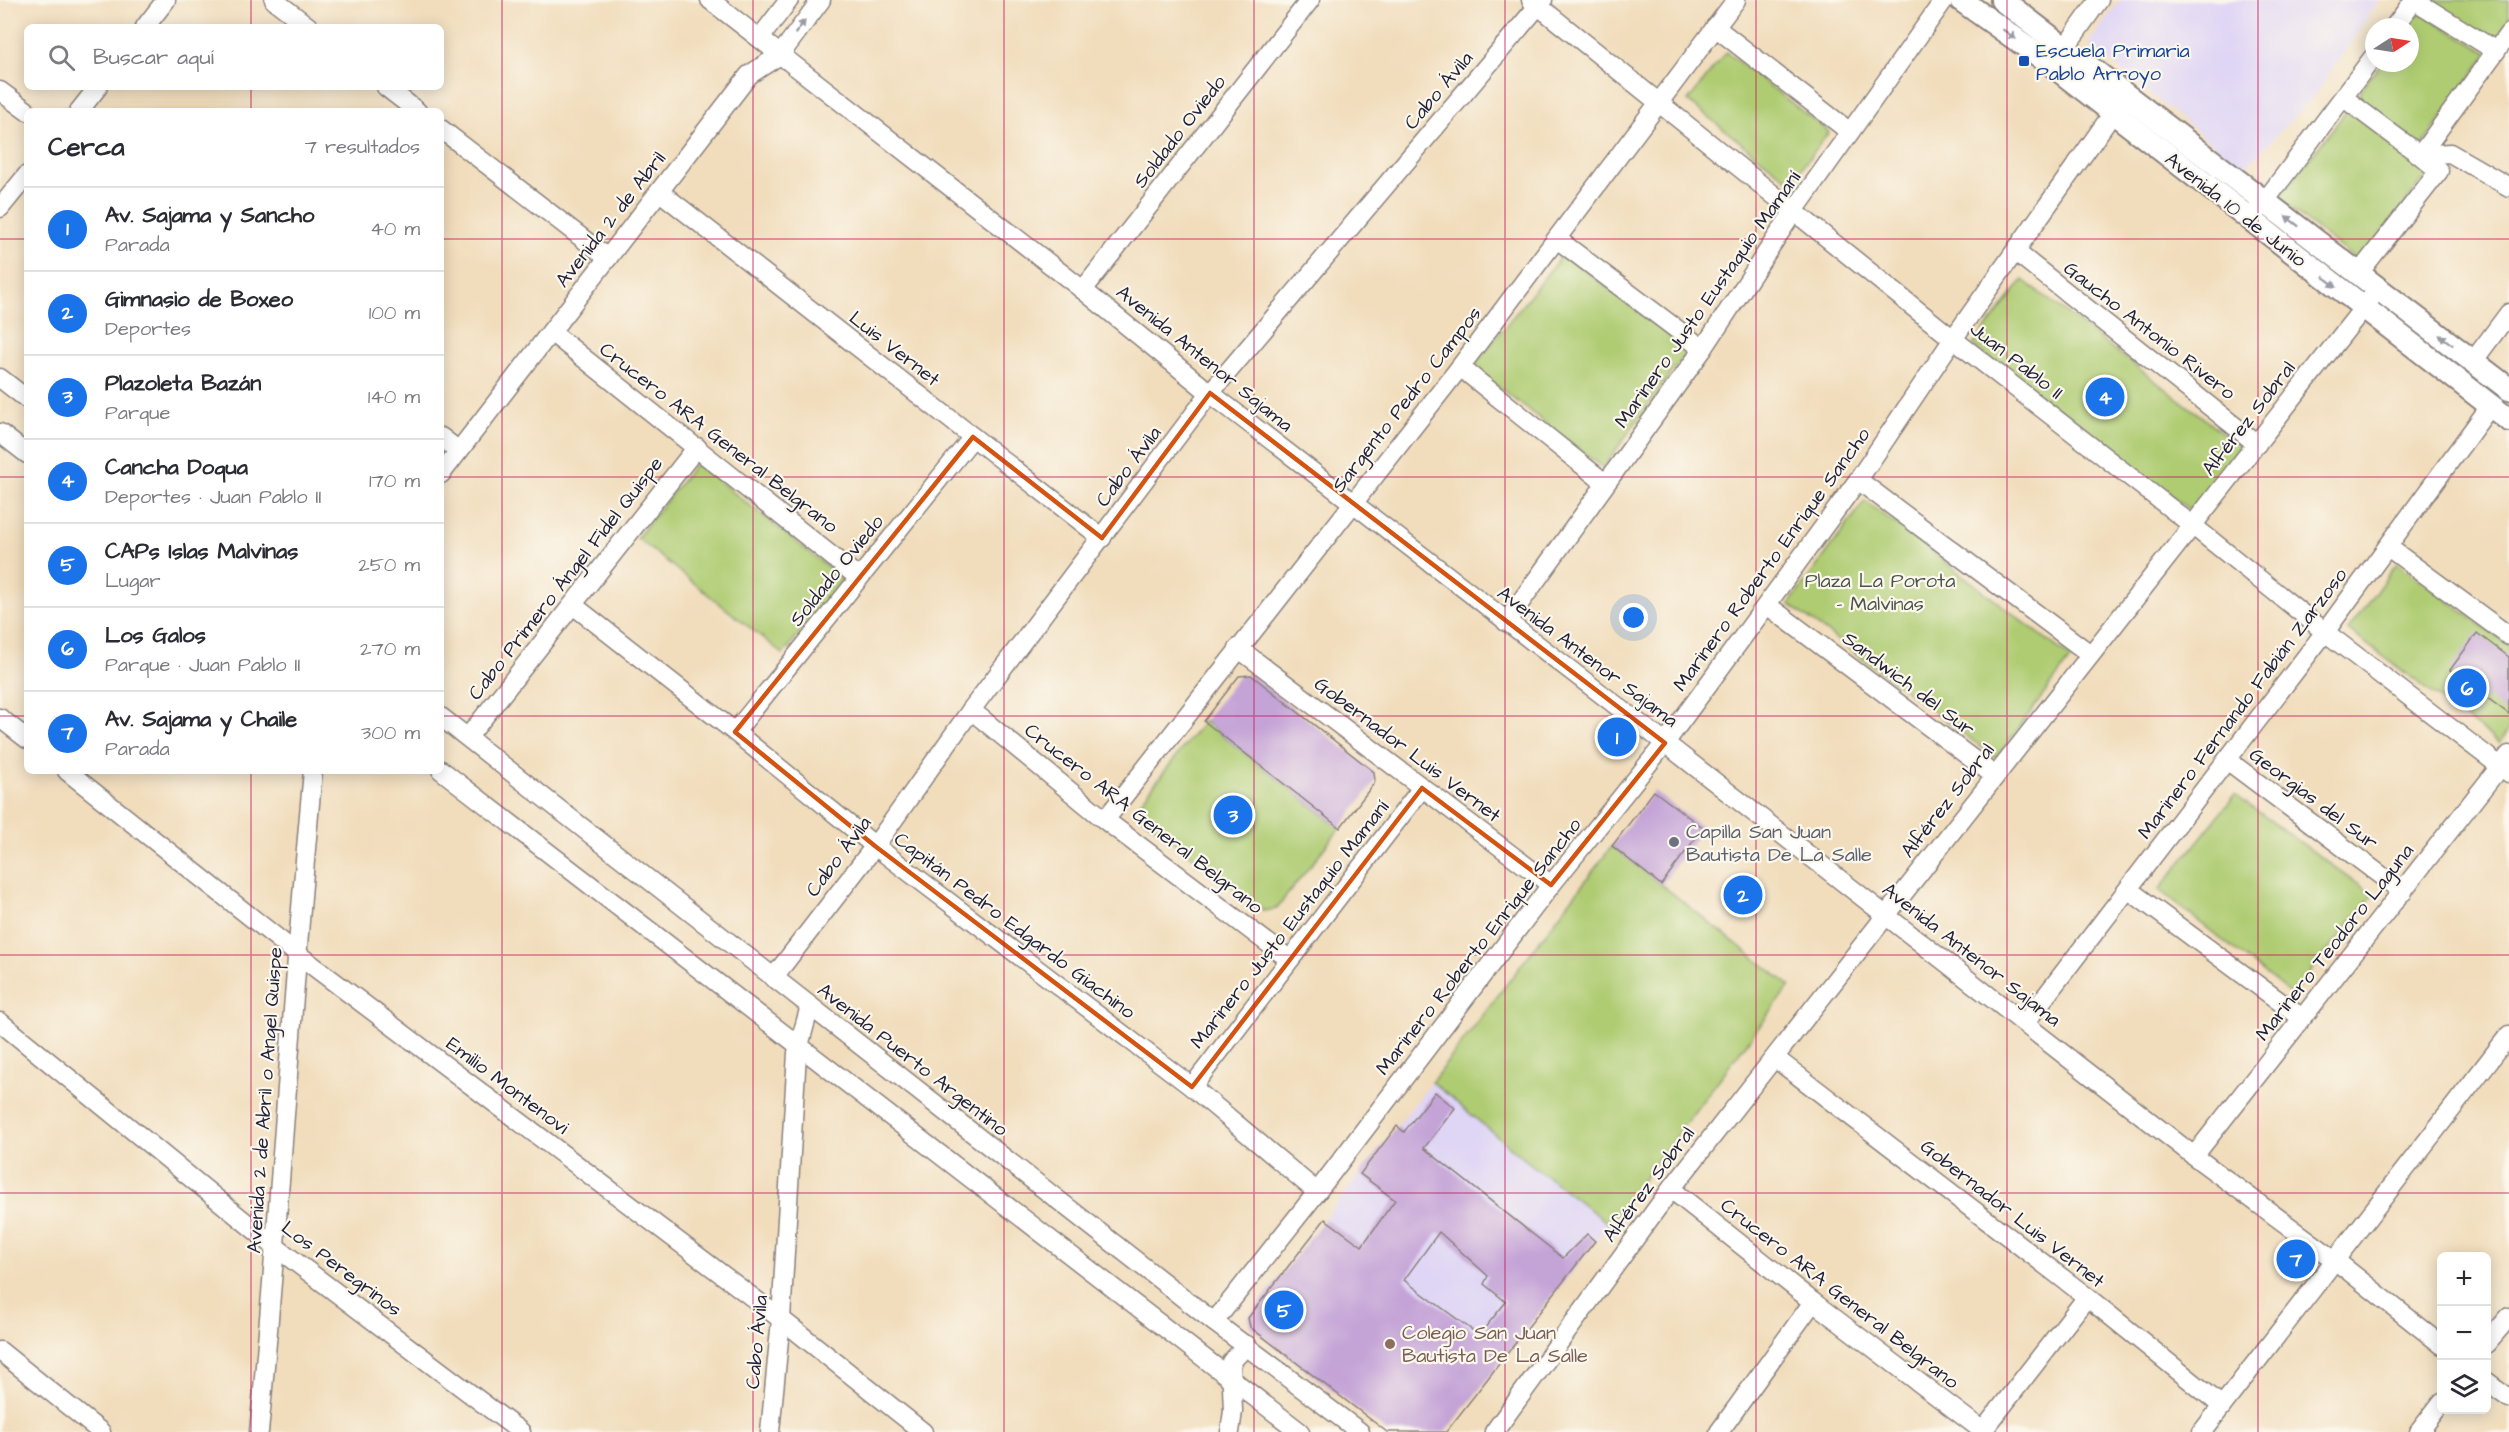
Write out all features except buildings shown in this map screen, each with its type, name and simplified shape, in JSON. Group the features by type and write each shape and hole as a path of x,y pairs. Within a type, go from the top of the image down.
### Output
{"street":[{"path":"147,24 166,0"},
{"path":"274,0 305,24"},
{"name":"Avenida Antenor Sajama","path":"710,0 1083,290 1210,393 1665,743 2194,1156 2336,1261 2437,1341"},
{"path":"760,38 789,0"},
{"name":"Avenida 2 de Abril","path":"444,470 748,75 780,55 820,0"},
{"name":"Soldado Oviedo","path":"1083,290 1310,0"},
{"name":"Sargento Pedro Campos","path":"1105,820 1460,367 1736,0"},
{"name":"Marinero Justo Eustaquio Mamaní","path":"1506,622 1702,349 1794,211 1944,0"},
{"name":"Avenida 10 de Junio","path":"1961,0 2052,65 2120,103 2266,201 2509,389"},
{"name":"Avenida 10 de Junio","path":"2002,0 2065,46 2120,103 2250,220 2509,420"},
{"path":"2052,65 2099,0"},
{"path":"2401,18 2414,0 2496,51"},
{"name":"Juan Pablo II","path":"1537,2 1953,339 2325,632 2507,764"},
{"name":"Cabo Ávila","path":"774,978 874,846 971,710 1210,393 1537,2"},
{"path":"1715,27 1850,132"},
{"path":"2420,155 2509,33"},
{"path":"2250,220 2365,69"},
{"path":"81,108 96,90"},
{"path":"390,90 413,108"},
{"path":"0,91 24,109"},
{"path":"2344,98 2439,171 2359,273"},
{"name":"Marinero Roberto Enrique Sancho","path":"1214,1322 1317,1192 1551,885 1665,743 1858,480 1953,339 2120,103"},
{"path":"444,131 608,258"},
{"path":"2420,155 2450,153 2509,187"},
{"path":"0,208 24,179"},
{"name":"Luis Vernet","path":"660,192 1102,538"},
{"path":"1557,239 1702,349"},
{"name":"Gaucho Antonio Rivero","path":"2016,252 2257,444"},
{"name":"Alférez Sobral","path":"1494,1432 1671,1189 2379,288"},
{"path":"2474,360 2509,313"},
{"name":"Crucero ARA General Belgrano","path":"551,333 858,577"},
{"path":"1460,367 1605,483"},
{"path":"0,378 24,397"},
{"name":"Marinero Fernando Fabián Zarzoso","path":"2025,1023 2325,632 2490,405"},
{"path":"0,434 24,452"},
{"name":"Soldado Oviedo","path":"735,732 973,437"},
{"path":"444,439 459,451"},
{"name":"Cabo Primero Ángel Fidel Quispe","path":"468,737 697,447"},
{"path":"1858,480 2090,654"},
{"path":"2388,547 2509,636"},
{"name":"Capitán Pedro Edgardo Giachino","path":"573,605 735,732 874,846 1191,1087 1317,1192"},
{"name":"Sandwich del Sur","path":"1767,605 1995,776"},
{"name":"Gobernador Luis Vernet","path":"1238,648 1551,885"},
{"name":"Crucero ARA General Belgrano","path":"971,710 1105,820 1289,959"},
{"path":"0,718 24,737"},
{"name":"Avenida Puerto Argentino","path":"444,719 1214,1322 1360,1432"},
{"name":"Georgias del Sur","path":"2227,760 2403,892"},
{"name":"Marinero Teodoro Laguna","path":"2194,1156 2507,764"},
{"path":"444,772 1299,1432"},
{"name":"Emilio Montenovi","path":"71,774 296,953 781,1319 923,1432"},
{"name":"Avenida 2 de Abril o Angel Quispe","path":"260,1432 277,1248 296,953 313,774"},
{"name":"Marinero Justo Eustaquio Mamaní","path":"1191,1087 1422,788"},
{"path":"2129,890 2302,1018"},
{"name":"Cabo Ávila","path":"770,1432 781,1319 799,1046 810,1006"},
{"name":"Los Peregrinos","path":"0,1022 277,1248 521,1432"},
{"path":"2202,1432 2509,1035"},
{"name":"Gobernador Luis Vernet","path":"1775,1058 2087,1297 2222,1406"},
{"name":"Crucero ARA General Belgrano","path":"1671,1189 1982,1432"},
{"path":"1982,1432 2087,1297"},
{"path":"1719,1432 1813,1302"},
{"path":"2491,1339 2509,1317"},
{"path":"1230,1432 1233,1411 1231,1362 1247,1345"},
{"path":"0,1351 101,1432"},
{"path":"2491,1384 2509,1398"},
{"path":"2419,1432 2437,1409"}],"highlighted area":[{"path":"1210,393 1665,743 1551,885 1422,788 1192,1087 875,846 735,732 973,437 1102,538"}],"shaded area":[{"path":"2120,0 2379,0 2316,94 2244,169 2088,44"},
{"path":"1432,1082 1528,1162 1609,1224 1505,1355 1375,1327 1291,1262"}],"green space":[{"path":"2424,0 2509,0 2509,24 2494,44"},
{"path":"2419,12 2488,53 2421,147 2355,98 2374,72 2419,72 2419,18 2415,18"},
{"path":"1726,52 1829,132 1791,182 1688,101"},
{"path":"2348,109 2429,172 2360,263 2278,199"},
{"path":"1563,254 1688,350 1603,468 1473,367"},
{"path":"2023,280 2240,446 2191,511 1973,345"},
{"path":"696,463 843,579 783,654 637,538"},
{"name":"Plaza La Porota - Malvinas","path":"1865,501 2071,658 1996,758 1789,604"},
{"path":"2397,563 2509,646 2509,729 2499,743 2348,630"},
{"path":"1204,721 1340,828 1276,909 1264,911 1143,818 1140,803"},
{"path":"2235,795 2373,895 2292,995 2159,890"},
{"path":"1612,846 1790,986 1609,1224 1528,1162 1432,1082"}],"place":[{"name":"Escuela Primaria Pablo Arroyo","path":"2024,61"},
{"name":"Cancha Doqua","path":"2105,397"},
{"name":"Los Galos","path":"2467,688"},
{"name":"Av. Sajama y Sancho","path":"1617,737"},
{"name":"Plazoleta Bazán","path":"1233,815"},
{"name":"Capilla San Juan Bautista De La Salle","path":"1674,842"},
{"name":"Gimnasio de Boxeo","path":"1743,895"},
{"name":"Av. Sajama y Chaile","path":"2296,1259"},
{"name":"CAPs Islas Malvinas","path":"1284,1310"},
{"name":"Colegio San Juan Bautista De La Salle","path":"1390,1344"}]}
